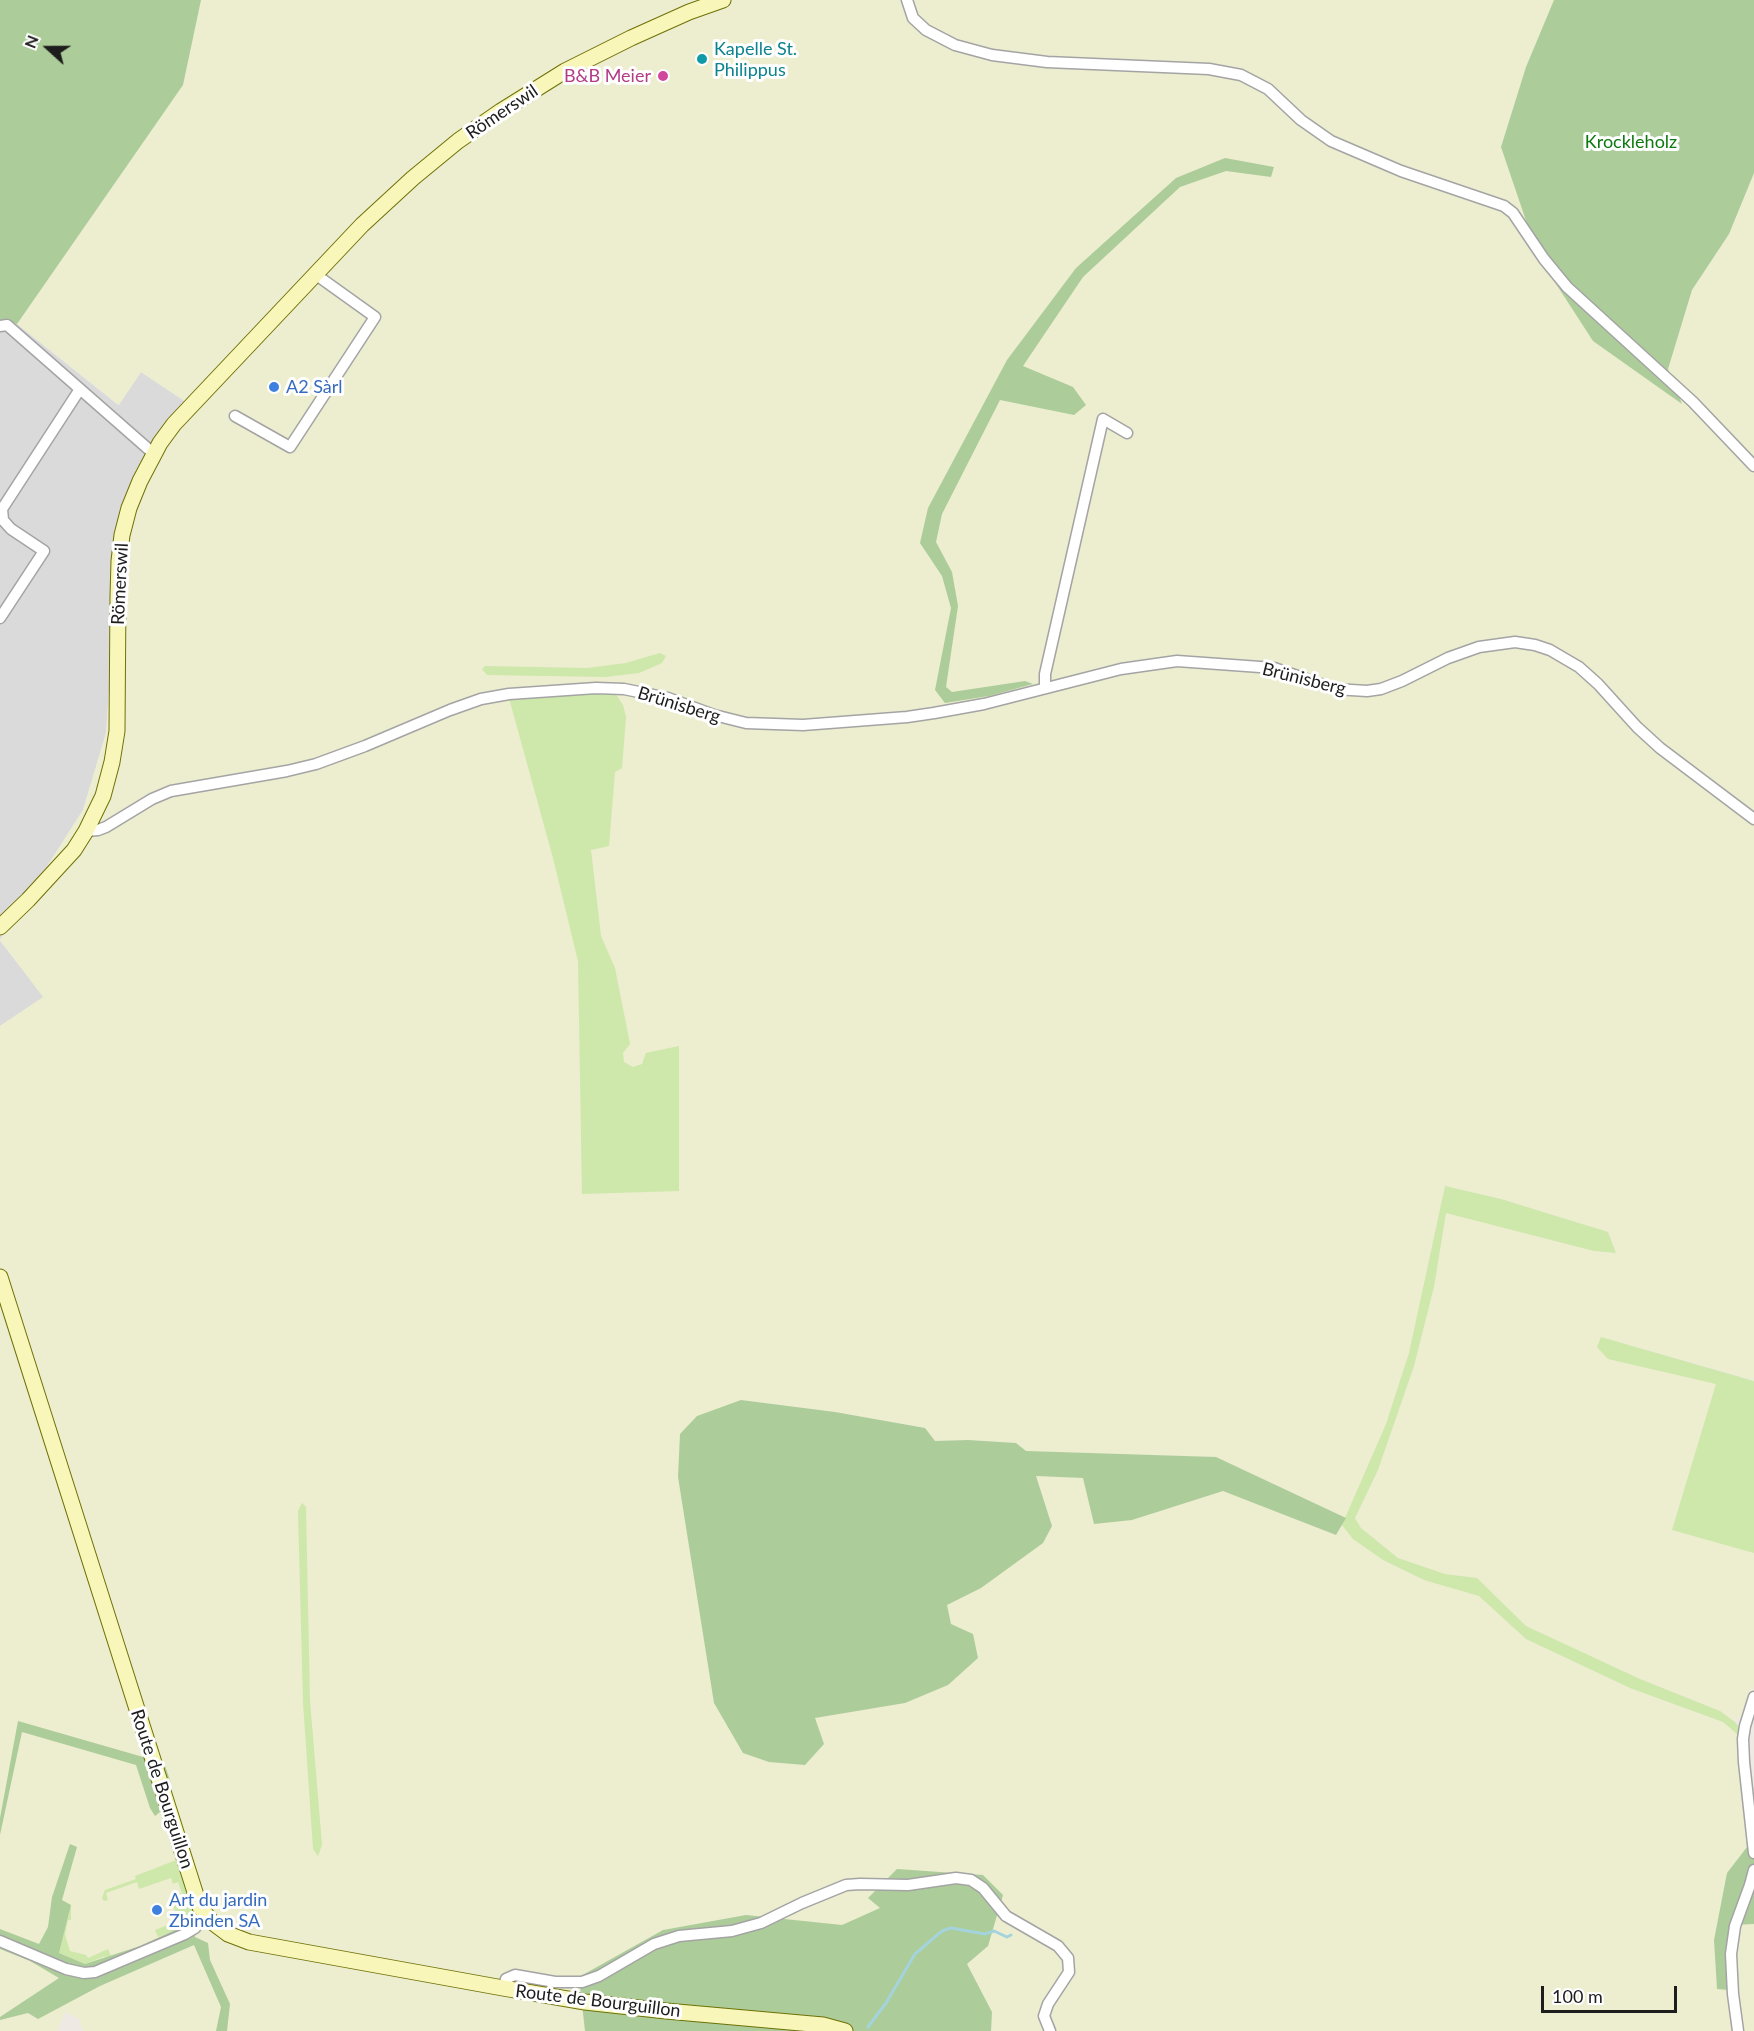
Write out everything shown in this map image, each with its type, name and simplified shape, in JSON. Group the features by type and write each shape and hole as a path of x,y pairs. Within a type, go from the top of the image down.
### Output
{"main road":[{"name":"Römerswil","path":"0,927 57,870 86,831 103,796 117,731 118,584 122,535 129,508 140,481 160,443 191,404 362,225 458,141 565,71 631,38 689,12 723,0"},
{"name":"Route de Bourguillon","path":"0,1277 194,1889 204,1912 228,1934 249,1942 585,2002 823,2025 845,2031"}],"street":[{"path":"906,0 914,18 926,30 955,45 1011,59 1125,67 1209,69 1241,75 1268,89 1306,124 1331,141 1401,171 1504,206 1513,213 1567,287 1693,402 1754,466"},
{"path":"235,416 290,447 375,317 315,274"},
{"path":"0,326 7,325 154,454"},
{"path":"0,618 45,551 11,529 3,520 3,509 80,389"},
{"path":"1045,687 1045,674 1103,419 1127,433"},
{"name":"Brünisberg","path":"86,831 106,827 152,799 171,791 316,764 450,710 481,699 509,694 596,688 624,689 668,698 729,720 783,726 907,717 984,704 1121,669 1177,661 1275,668 1335,689 1367,691 1381,689 1402,681 1471,649 1490,644 1515,642 1535,645 1556,653 1589,675 1637,727 1660,748 1754,819"},
{"path":"1754,1697 1743,1739 1754,1853"},
{"path":"1738,2031 1731,1954 1735,1926 1754,1870"},
{"path":"503,1988 506,1979 515,1975 555,1982 582,1982 599,1976 654,1944 679,1936 732,1931 761,1923 802,1903 846,1886 908,1885 956,1878 971,1880 982,1888 1006,1916 1058,1946 1068,1958 1069,1972 1048,2004 1044,2016 1050,2031"},
{"path":"0,1941 66,1969 84,1973 95,1972 185,1934 195,1928 204,1912"}],"shaded area":[{"path":"7,321 17,324 118,405 141,372 189,404 122,507 106,733 83,810 0,940 0,323"},
{"path":"0,941 44,997 0,1026"}],"green space":[{"path":"0,0 201,0 183,85 17,324 7,321 0,323"},
{"path":"201,0 1554,0 1526,67 1501,147 1538,256 1681,404 1668,369 1692,290 1729,234 1754,173 1754,1380 1601,1337 1754,1392 1754,1685 1745,1715 1741,1718 1737,1717 1735,1722 1720,1711 1640,1679 1526,1626 1477,1578 1445,1574 1398,1558 1361,1528 1355,1518 1378,1470 1414,1366 1434,1287 1446,1212 1594,1251 1615,1253 1608,1232 1501,1199 1445,1186 1409,1353 1386,1424 1346,1518 1216,1457 1026,1451 1016,1443 968,1440 935,1441 925,1428 835,1412 741,1400 769,1762 805,1765 824,1744 814,1718 905,1703 951,1624 947,1605 981,1588 1052,1526 1036,1476 1084,1478 1132,1520 1223,1491 1336,1535 1342,1525 1353,1539 1383,1560 1424,1580 1479,1595 1526,1639 1630,1688 1723,1722 1737,1734 1747,1847 1727,1873 1714,1940 1717,1989 1732,1924 1754,1924 1754,2031 991,2031 992,2012 967,1964 988,1946 869,1898 881,1908 842,1926 746,1915 663,1930 579,1977 585,2031 83,2031 79,2019 65,2012 57,2031 0,2031 0,1026 43,997 0,940 83,810 106,733 122,507 189,404 141,372 119,405 17,324 183,85"},
{"name":"Krockleholz","path":"1554,0 1754,0 1754,173 1729,234 1692,290 1668,369 1682,404 1593,341 1538,256 1501,147 1526,67"},
{"path":"1225,158 1274,167 1271,177 1226,171 1180,187 1083,277 1023,366 1073,387 1086,405 1074,415 1000,400 942,514 936,542 952,572 958,606 946,687 952,692 1025,681 1033,684 989,696 945,703 935,690 951,608 942,576 920,543 928,508 1007,360 1076,268 1176,178"},
{"path":"660,653 666,656 662,663 639,673 605,677 487,675 482,669 485,666 587,668 626,663"},
{"path":"608,691 617,696 623,705 626,717 622,768 615,772 609,846 591,850 601,936 615,968 630,1044 623,1053 624,1062 633,1067 642,1064 646,1053 679,1046 679,1191 582,1194 578,961 553,858 509,698"},
{"path":"1445,1186 1501,1199 1608,1232 1616,1253 1594,1251 1446,1213 1434,1287 1414,1366 1378,1470 1355,1518 1361,1528 1398,1558 1445,1574 1477,1578 1526,1626 1640,1679 1720,1711 1735,1722 1741,1736 1751,1845 1747,1847 1737,1734 1723,1722 1630,1688 1526,1639 1479,1596 1424,1580 1383,1560 1353,1539 1342,1525 1386,1424 1409,1353"},
{"path":"1601,1337 1754,1381 1754,1553 1672,1530 1716,1384 1608,1359 1597,1347"},
{"path":"741,1400 835,1412 925,1428 935,1441 968,1440 1016,1443 1026,1451 1216,1457 1346,1518 1336,1535 1223,1491 1132,1520 1094,1524 1083,1478 1036,1476 1052,1526 1043,1543 981,1588 947,1605 951,1624 973,1634 978,1658 948,1685 905,1703 815,1718 824,1744 805,1765 769,1762 743,1753 714,1703 678,1477 680,1434 697,1416"},
{"path":"302,1503 306,1507 310,1701 322,1845 318,1856 313,1849 303,1702 298,1511"},
{"path":"18,1721 164,1763 171,1783 151,1780 160,1812 155,1816 150,1808 136,1765 22,1732 0,1835 0,1818"},
{"path":"1754,1843 1754,1924 1732,1925 1728,1990 1717,1989 1714,1940 1727,1873 1747,1847"},
{"path":"70,1844 77,1847 62,1900 71,1905 59,1953 85,1964 140,1946 190,1923 195,1937 208,1943 210,1960 230,2004 227,2031 216,2031 221,2007 194,1945 100,1986 38,2019 28,2013 0,2020 0,2017 59,1978 30,1961 0,1949 0,1929 39,1944 48,1927 52,1897"},
{"path":"179,1859 197,1916 190,1924 158,1937 155,1930 175,1922 176,1914 173,1906 179,1904 176,1895 182,1893 178,1882 173,1884 171,1878 139,1889 137,1882 106,1893 108,1900 104,1901 102,1898 105,1890 136,1879 135,1876"},
{"path":"897,1869 983,1875 1003,1895 988,1946 967,1964 992,2012 991,2031 585,2031 579,1977 663,1930 746,1915 842,1925 880,1908 868,1898"},
{"path":"71,1905 71,1920 68,1920 65,1935 70,1951 86,1955 88,1958 108,1949 111,1956 85,1964 59,1953"}],"waterway":[{"path":"868,2027 886,2003 915,1954 942,1931 951,1928 985,1934 994,1931 1007,1937 1011,1935"}],"place":[{"name":"Kapelle St. Philippus","path":"702,59"},
{"name":"B&B Meier","path":"663,76"},
{"name":"A2 Sàrl","path":"274,387"},
{"name":"Art du jardin Zbinden SA","path":"157,1910"}]}
